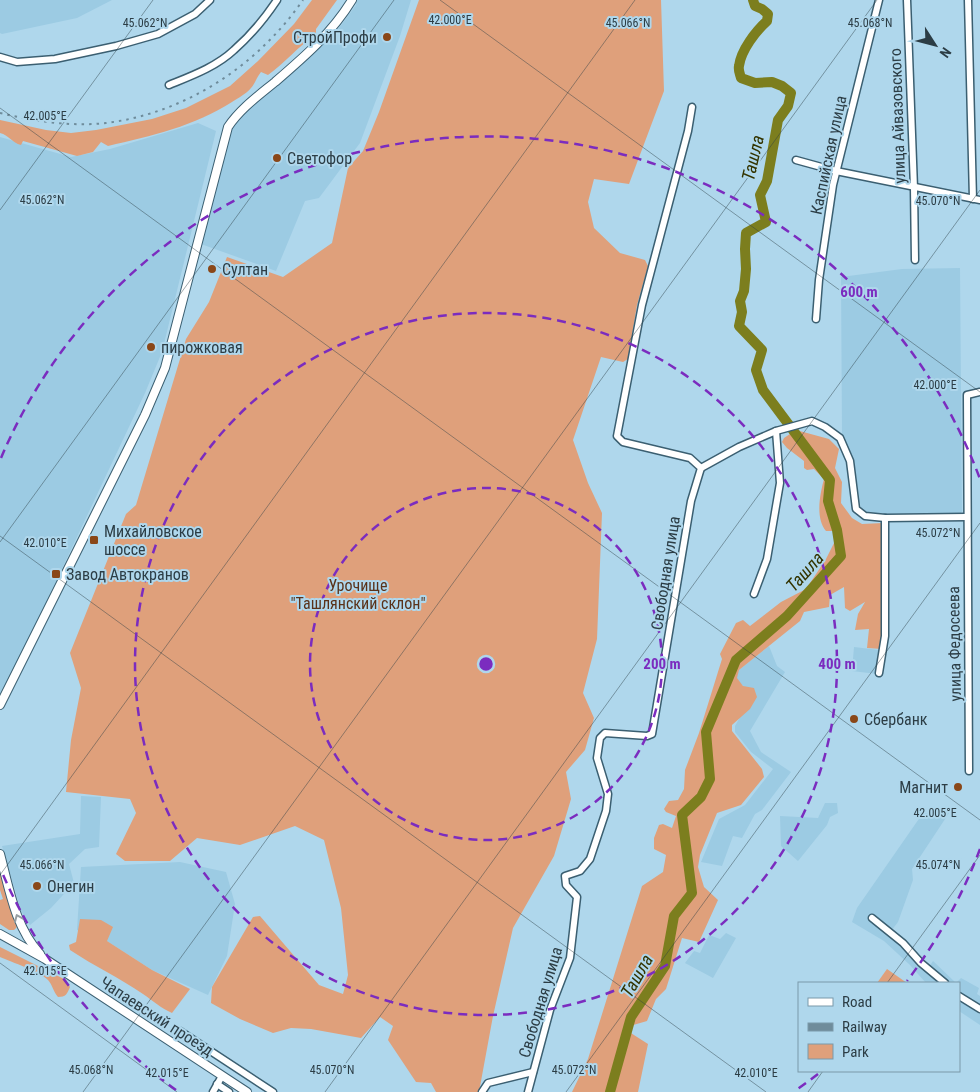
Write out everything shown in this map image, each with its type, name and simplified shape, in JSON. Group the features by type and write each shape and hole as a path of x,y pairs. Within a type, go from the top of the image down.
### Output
{"main road":[{"path":"0,705 145,414 165,368 228,127 235,116 310,53 334,26 352,0"},
{"path":"0,854 21,925 28,939 45,959"},
{"name":"Чапаевский проезд","path":"0,934 45,959 247,1092"}],"street":[{"path":"0,57 17,62 55,59 116,46 158,34 195,14 210,0"},
{"path":"169,85 201,72 233,51 267,15 277,0"},
{"name":"Каспийская улица","path":"816,319 820,272 833,185 879,0"},
{"name":"улица Айвазовского","path":"907,0 915,260"},
{"path":"796,160 836,171 977,200 968,0"},
{"path":"692,107 688,132 642,305 617,436 623,442 690,458 701,468 740,447 776,431 812,421 825,427 840,438 850,461 856,509 865,516 885,518 966,516"},
{"name":"улица Федосеева","path":"969,771 966,516 967,395 980,392"},
{"path":"754,594 768,559 780,483 776,431"},
{"name":"Свободная улица","path":"528,1092 550,1010 570,958 577,897 566,885 565,876 580,871 590,859 606,810 608,794 597,758 600,738 605,733 647,736 652,734 691,501 701,468"},
{"path":"879,673 885,636 885,518"},
{"path":"872,918 903,943 921,963 943,982"},
{"path":"960,997 980,1009"},
{"path":"180,1031 273,1092"},
{"path":"482,1092 488,1083 533,1072"},
{"path":"213,1092 222,1076"},
{"path":"218,1084 229,1092"}],"shaded area":[{"path":"0,0 112,0 77,18 2,34 0,33"},
{"path":"357,0 411,0 400,36 360,143 319,198 305,201 276,271 201,244 229,132 244,112 314,53 339,28 356,5"},
{"path":"198,123 216,131 162,352 145,393 0,700 0,137 71,157 110,149"},
{"path":"960,268 962,512 959,514 866,514 861,510 854,460 842,435 841,277 902,269"},
{"path":"769,646 777,666 785,672 750,731 761,752 791,772 762,810 755,814 742,838 733,836 722,866 701,862 719,819 745,805 773,769 751,752 735,732 735,726 753,694 735,679 739,670"},
{"path":"854,647 879,650 877,674 852,671"},
{"path":"81,796 101,797 99,847 85,849 69,864 74,883 51,908 30,925 21,911 2,846 80,834"},
{"path":"825,803 837,803 838,813 830,817 827,825 798,861 781,846 780,816 818,818"},
{"path":"923,813 949,813 912,869 913,880 898,922 888,935 903,947 938,982 925,982 884,941 852,922 857,908"},
{"path":"180,862 226,872 235,904 227,956 208,995 152,970 107,941 77,930 81,867"},
{"path":"726,933 736,938 713,978 685,963 694,951 700,953 709,935 720,939"},
{"path":"933,961 955,982 946,982 929,967"},
{"path":"961,978 979,988 977,994 980,996 980,1006 960,994 960,982 957,982"},
{"path":"960,1001 980,1013 980,1025 960,1012"}],"green space":[{"path":"312,0 337,0 316,29 316,35 268,75 261,72 249,90 244,94 203,118 156,134 108,146 101,142 93,152 77,156 23,141 21,145 0,133 0,120 46,130 71,133 152,119 186,108 230,86 258,61 294,24"},
{"name":"Урочище \"Ташлянский склон\"","path":"419,0 661,0 664,91 629,184 594,179 588,202 594,228 620,253 645,260 648,266 637,305 628,359 623,362 601,357 573,440 588,483 602,513 597,639 583,693 594,718 585,750 566,772 571,799 554,856 513,928 493,1016 479,1092 436,1092 431,1083 416,1082 388,1040 393,1026 380,1017 361,1038 311,1029 291,1028 273,1033 240,1019 211,1003 212,987 253,917 260,916 319,985 343,994 348,975 341,908 324,840 295,826 240,845 197,838 170,861 125,861 116,854 136,813 130,799 66,792 71,740 81,688 70,653 126,514 136,505 186,339 209,302 227,257 283,277 332,243 348,168 363,151"},
{"path":"796,430 829,439 839,449 835,468 842,482 841,503 852,518 862,524 883,523 882,649 867,648 869,629 855,630 858,614 865,602 850,611 845,608 844,587 830,595 829,607 804,612 800,621 739,670 737,678 743,686 754,688 757,697 750,709 732,725 732,731 762,769 764,777 741,805 717,813 700,855 698,867 704,887 718,900 699,942 682,938 666,989 656,999 647,1021 623,1028 648,1044 638,1092 572,1092 588,1059 642,886 663,872 666,855 654,849 654,838 659,825 663,824 672,828 676,816 666,812 664,809 669,801 678,800 684,789 685,770 699,733 722,659 720,654 736,623 743,620 750,626 781,602 806,589 826,559 835,541 834,531 826,531 820,520 820,499 824,479 814,469 807,470 804,468 804,461 782,442 784,438"},
{"path":"0,872 17,927 14,930 9,930 0,924 0,900 3,899 0,890"},
{"path":"80,919 101,920 113,927 107,941 152,970 190,989 172,1013 70,950 69,945 76,942"},
{"path":"0,947 66,980 70,987 65,996 58,997 44,977 0,957"},
{"path":"887,969 906,982 878,982"}],"waterway":[{"name":"Ташла","path":"610,1092 631,1017 665,966 674,916 692,893 682,815 701,797 710,779 706,732 736,660 787,616 841,556 837,530 828,501 830,480 763,390 756,370 762,350 739,326 742,312 740,301 744,291 746,269 746,233 766,222 760,195 767,181 778,120 788,106 791,93 782,86 772,82 755,83 741,78 739,70 740,60 754,35 767,21 768,14 755,6 753,0"}],"railway":[{"path":"0,113 53,122 93,124 136,118 164,109 191,97 242,65 285,24 303,0"}],"place":[{"name":"СтройПрофи","path":"387,37"},
{"name":"Светофор","path":"277,158"},
{"name":"Султан","path":"212,269"},
{"name":"пирожковая","path":"151,347"},
{"name":"Михайловское шоссе","path":"94,540"},
{"name":"Завод Автокранов","path":"56,574"},
{"name":"Сбербанк","path":"854,719"},
{"name":"Магнит","path":"958,787"},
{"name":"Онегин","path":"37,886"}]}
